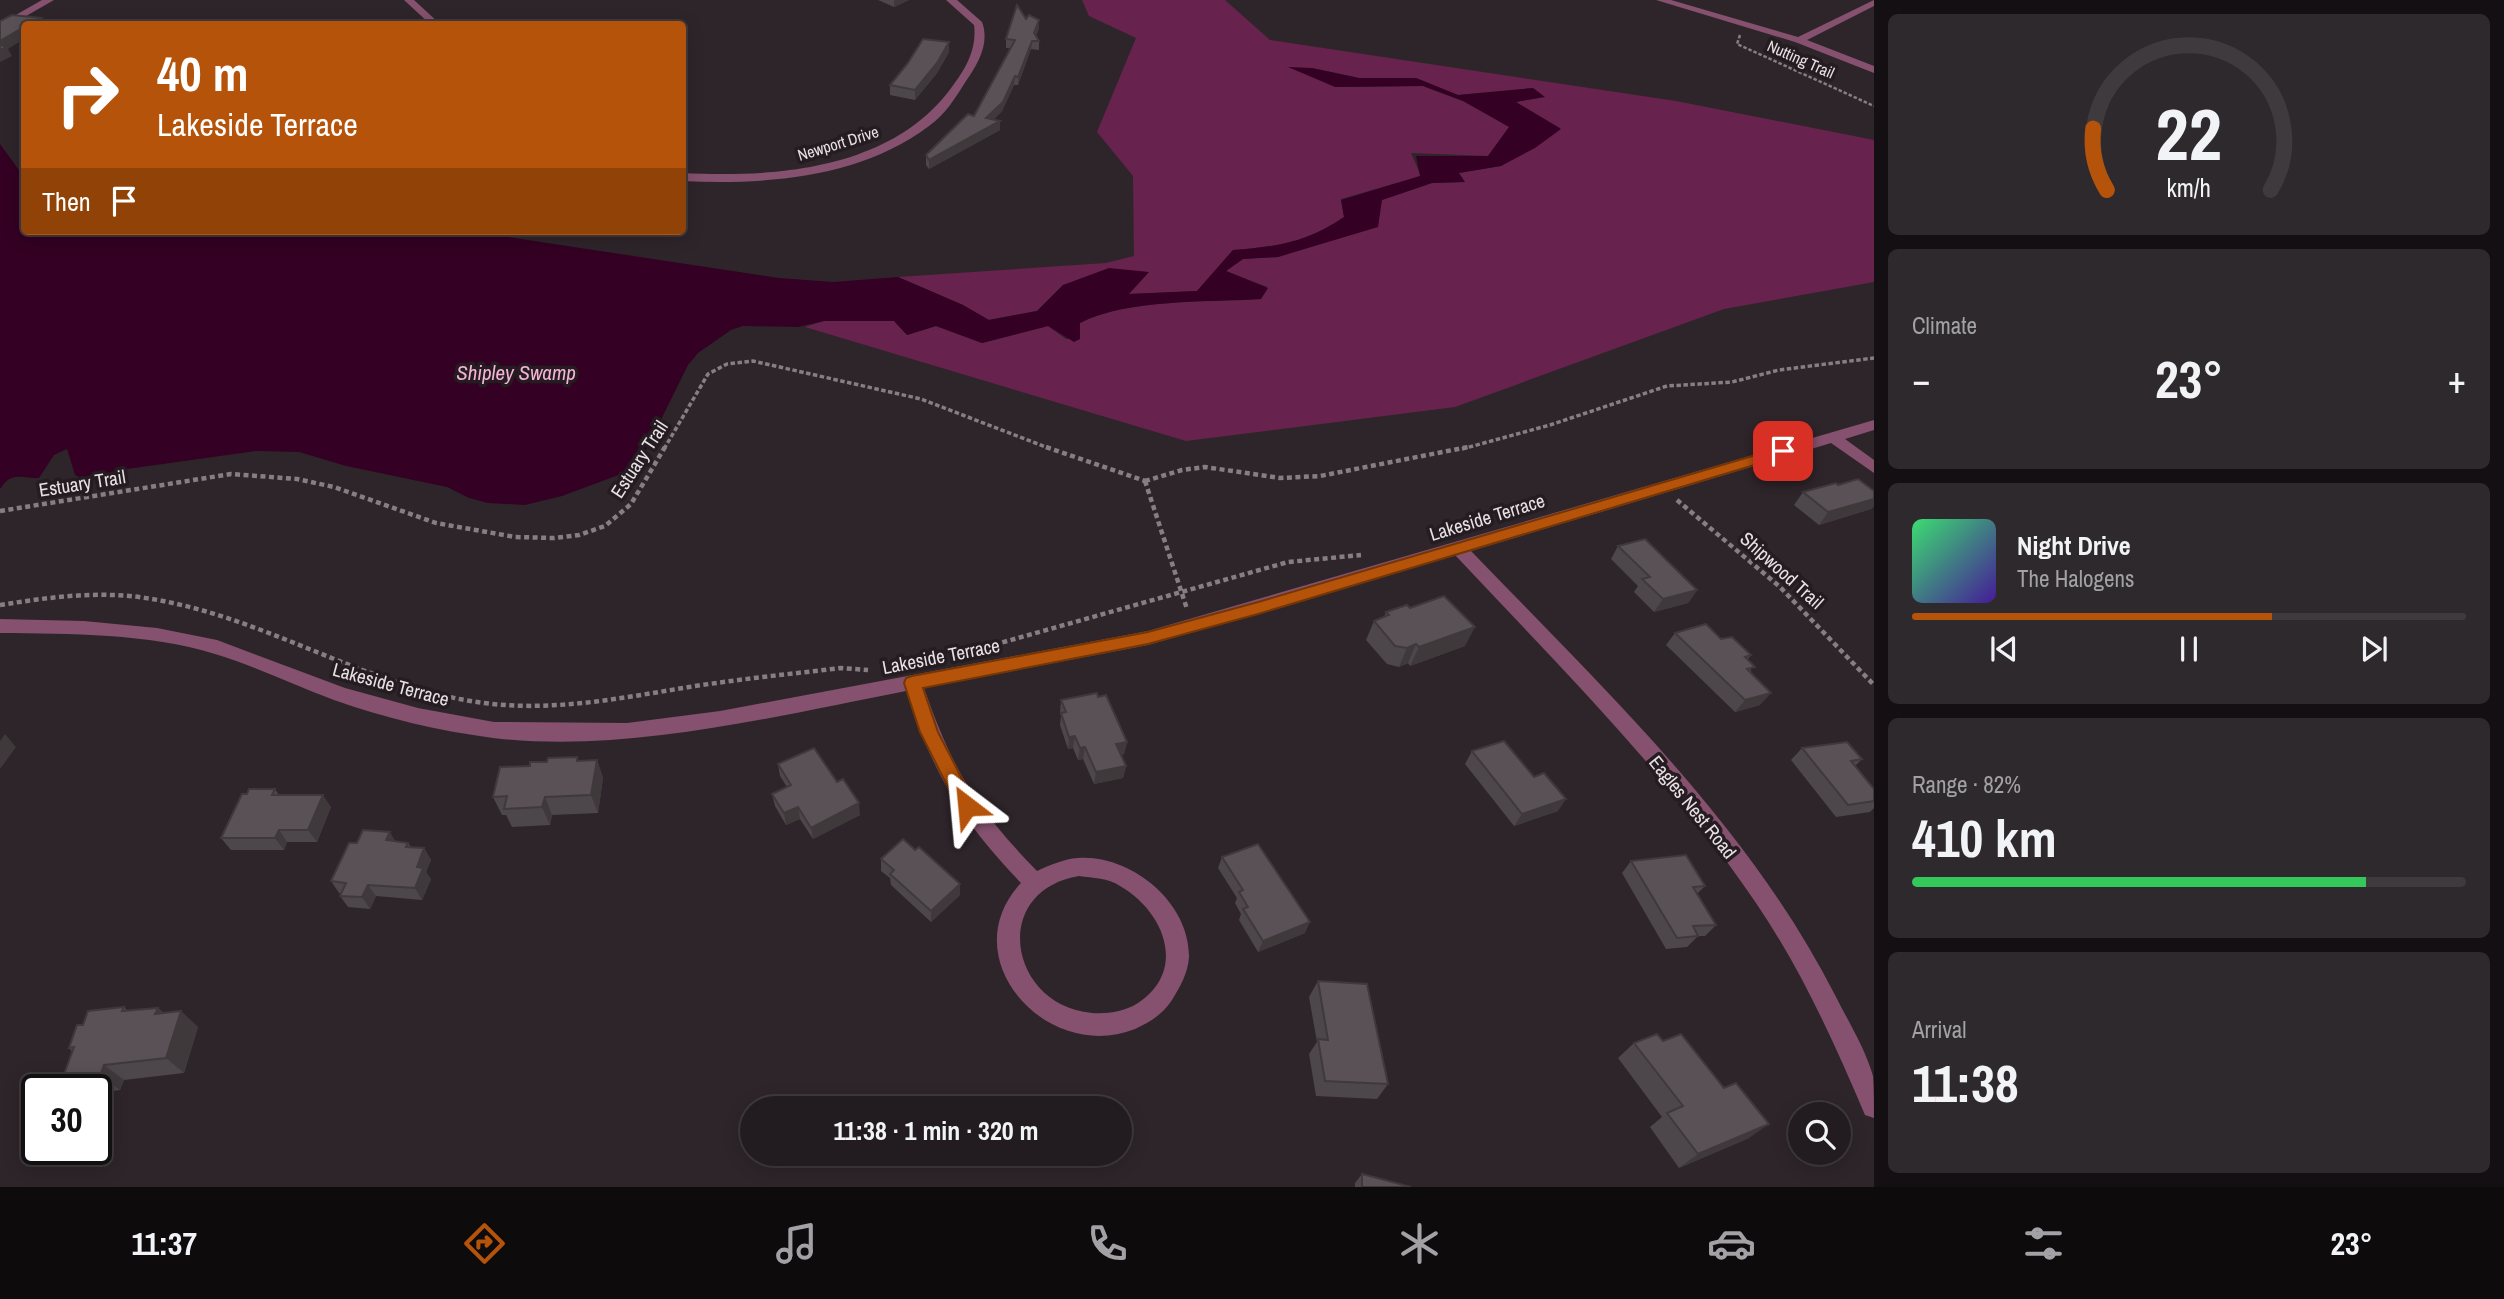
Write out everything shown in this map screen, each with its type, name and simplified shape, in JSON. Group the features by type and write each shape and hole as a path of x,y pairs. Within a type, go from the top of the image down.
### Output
{"street":[{"path":"0,28 49,0"},
{"path":"410,0 432,21"},
{"name":"Newport Drive","path":"686,177 740,178 804,171 859,156 915,131 938,113 951,96 976,57 980,44 979,24 951,0"},
{"path":"1661,0 1799,40 1874,70"},
{"path":"1799,40 1874,2"},
{"name":"Lakeside Terrace","path":"0,626 108,630 157,635 217,647 342,695 418,716 494,730 627,731 720,719 1148,638 1874,425"},
{"path":"1833,437 1874,468"},
{"name":"Eagles Nest Road","path":"1458,548 1663,767 1707,821 1798,951 1827,1002 1874,1106"},
{"path":"912,683 929,732 967,806 983,828 1035,883"},
{"path":"1098,868 1131,880 1158,902 1174,933 1176,966 1171,982 1149,1009 1116,1024 1076,1022 1041,1005 1027,991 1009,959 1008,924 1022,895 1035,883 1064,870 1098,868"}],"path":[{"name":"Nutting Trail","path":"1744,23 1737,44 1874,106"},
{"path":"1192,626 1144,481 1182,470 1205,467 1280,478 1320,476 1386,461 1453,451 1550,425 1667,386 1732,382 1779,370 1874,358"},
{"name":"Estuary Trail","path":"0,511 231,474 297,479 334,487 449,526 515,537 554,538 579,535 605,526 631,504 708,374 736,360 761,361 921,399 1144,481"},
{"name":"Shipwood Trail","path":"1660,488 1718,531 1818,622 1874,685"},
{"path":"975,651 1288,562 1366,554"},
{"path":"0,605 63,595 115,595 171,602 218,616 423,691 483,703 548,707 841,668 873,670"}],"shaded area":[{"path":"1082,0 1225,0 1270,40 1676,101 1874,140 1874,282 1724,309 1455,407 1186,441 805,327 824,321 894,321 907,335 936,326 982,343 1048,326 1066,339 1080,339 1080,323 1121,309 1169,303 1261,299 1267,287 1226,271 1243,259 1278,257 1317,244 1382,200 1432,183 1464,182 1458,173 1501,166 1560,128 1515,102 1544,97 1533,88 1458,95 1416,78 1359,78 1312,68 1335,87 1423,86 1463,101 1510,126 1488,156 1411,153 1421,176 1341,199 1344,217 1304,238 1278,245 1233,250 1197,291 1128,294 1148,273 1063,285 1037,311 988,320 963,305 898,277 1106,263 1134,256 1133,176 1097,132 1136,38 1089,16"}],"water":[{"name":"Shipley Swamp","path":"1288,67 1312,68 1359,78 1416,78 1458,95 1533,88 1545,97 1516,102 1561,129 1535,148 1501,166 1459,173 1465,182 1432,183 1382,200 1378,227 1278,257 1243,259 1226,271 1268,288 1261,299 1168,303 1120,310 1080,323 1080,339 1074,342 1048,326 982,343 936,326 907,335 894,321 824,321 798,327 743,326 731,330 698,353 688,365 644,454 625,472 562,496 525,505 488,503 469,498 447,487 346,466 299,452 256,451 120,470 84,479 75,475 67,449 54,455 39,478 13,478 0,489 0,144 21,173 21,235 494,235 779,278 833,282 898,277 963,305 989,320 1037,311 1063,285 1109,268 1149,272 1129,294 1197,291 1233,250 1278,245 1318,232 1344,217 1341,200 1420,176 1416,156 1488,156 1509,127 1463,101 1423,86 1335,87"}],"building":[{"path":"1017,5 1026,19 1029,15 1039,20 1034,33 1039,41 1032,41 1018,77 1015,76 1003,102 986,118 1000,121 929,160 926,155 968,114 974,116 1015,40 1006,39"},
{"path":"12,15 41,18 21,21 21,29 0,41 0,21"},
{"path":"923,39 949,42 937,63 915,90 890,85 908,63"},
{"path":"1858,479 1874,491 1874,499 1828,512 1803,492 1836,483 1838,485"},
{"path":"1645,539 1697,590 1663,599 1642,579 1650,577 1618,546"},
{"path":"1444,596 1475,627 1419,647 1416,644 1407,648 1395,646 1374,621 1389,615 1386,612 1407,605 1410,608"},
{"path":"1706,624 1721,639 1732,637 1751,655 1745,657 1755,667 1747,669 1771,693 1745,700 1675,633"},
{"path":"1097,693 1098,697 1106,695 1127,742 1116,744 1126,766 1096,772 1085,747 1080,748 1075,736 1069,737 1061,713 1066,712 1061,700"},
{"path":"1504,741 1534,777 1544,773 1566,799 1522,814 1472,751"},
{"path":"1847,742 1862,759 1851,761 1874,789 1874,801 1848,805 1802,748"},
{"path":"814,748 837,782 843,779 859,803 811,828 798,807 784,813 772,794 791,785 778,764"},
{"path":"577,757 577,761 597,760 591,795 545,797 542,807 504,809 507,796 493,797 500,767 530,766 530,762 547,762 548,758"},
{"path":"249,789 275,789 272,795 323,795 308,830 279,830 275,838 221,838 242,794 247,794"},
{"path":"363,830 390,832 386,840 408,843 406,847 424,848 417,867 423,868 415,888 368,885 362,897 340,896 346,883 331,881 349,843 357,843"},
{"path":"903,839 915,850 919,847 960,884 931,911 890,874 894,870 881,859"},
{"path":"1258,844 1310,922 1263,941 1243,909 1248,907 1239,892 1243,890 1222,857"},
{"path":"1686,855 1705,886 1693,887 1716,925 1693,926 1698,936 1677,938 1631,861"},
{"path":"1318,981 1367,984 1388,1084 1325,1081 1318,1039 1328,1040"},
{"path":"124,1007 122,1011 158,1008 155,1014 181,1011 166,1058 104,1065 101,1074 64,1074 74,1047 69,1048 77,1025 83,1025 88,1011"},
{"path":"1657,1034 1663,1041 1681,1034 1724,1088 1736,1083 1769,1124 1698,1154 1667,1113 1683,1106 1634,1043"},
{"path":"1362,1174 1411,1187 1362,1187"}],"route":[{"path":"967,806 929,732 912,683 1148,638 1258,608 1783,451"}]}
